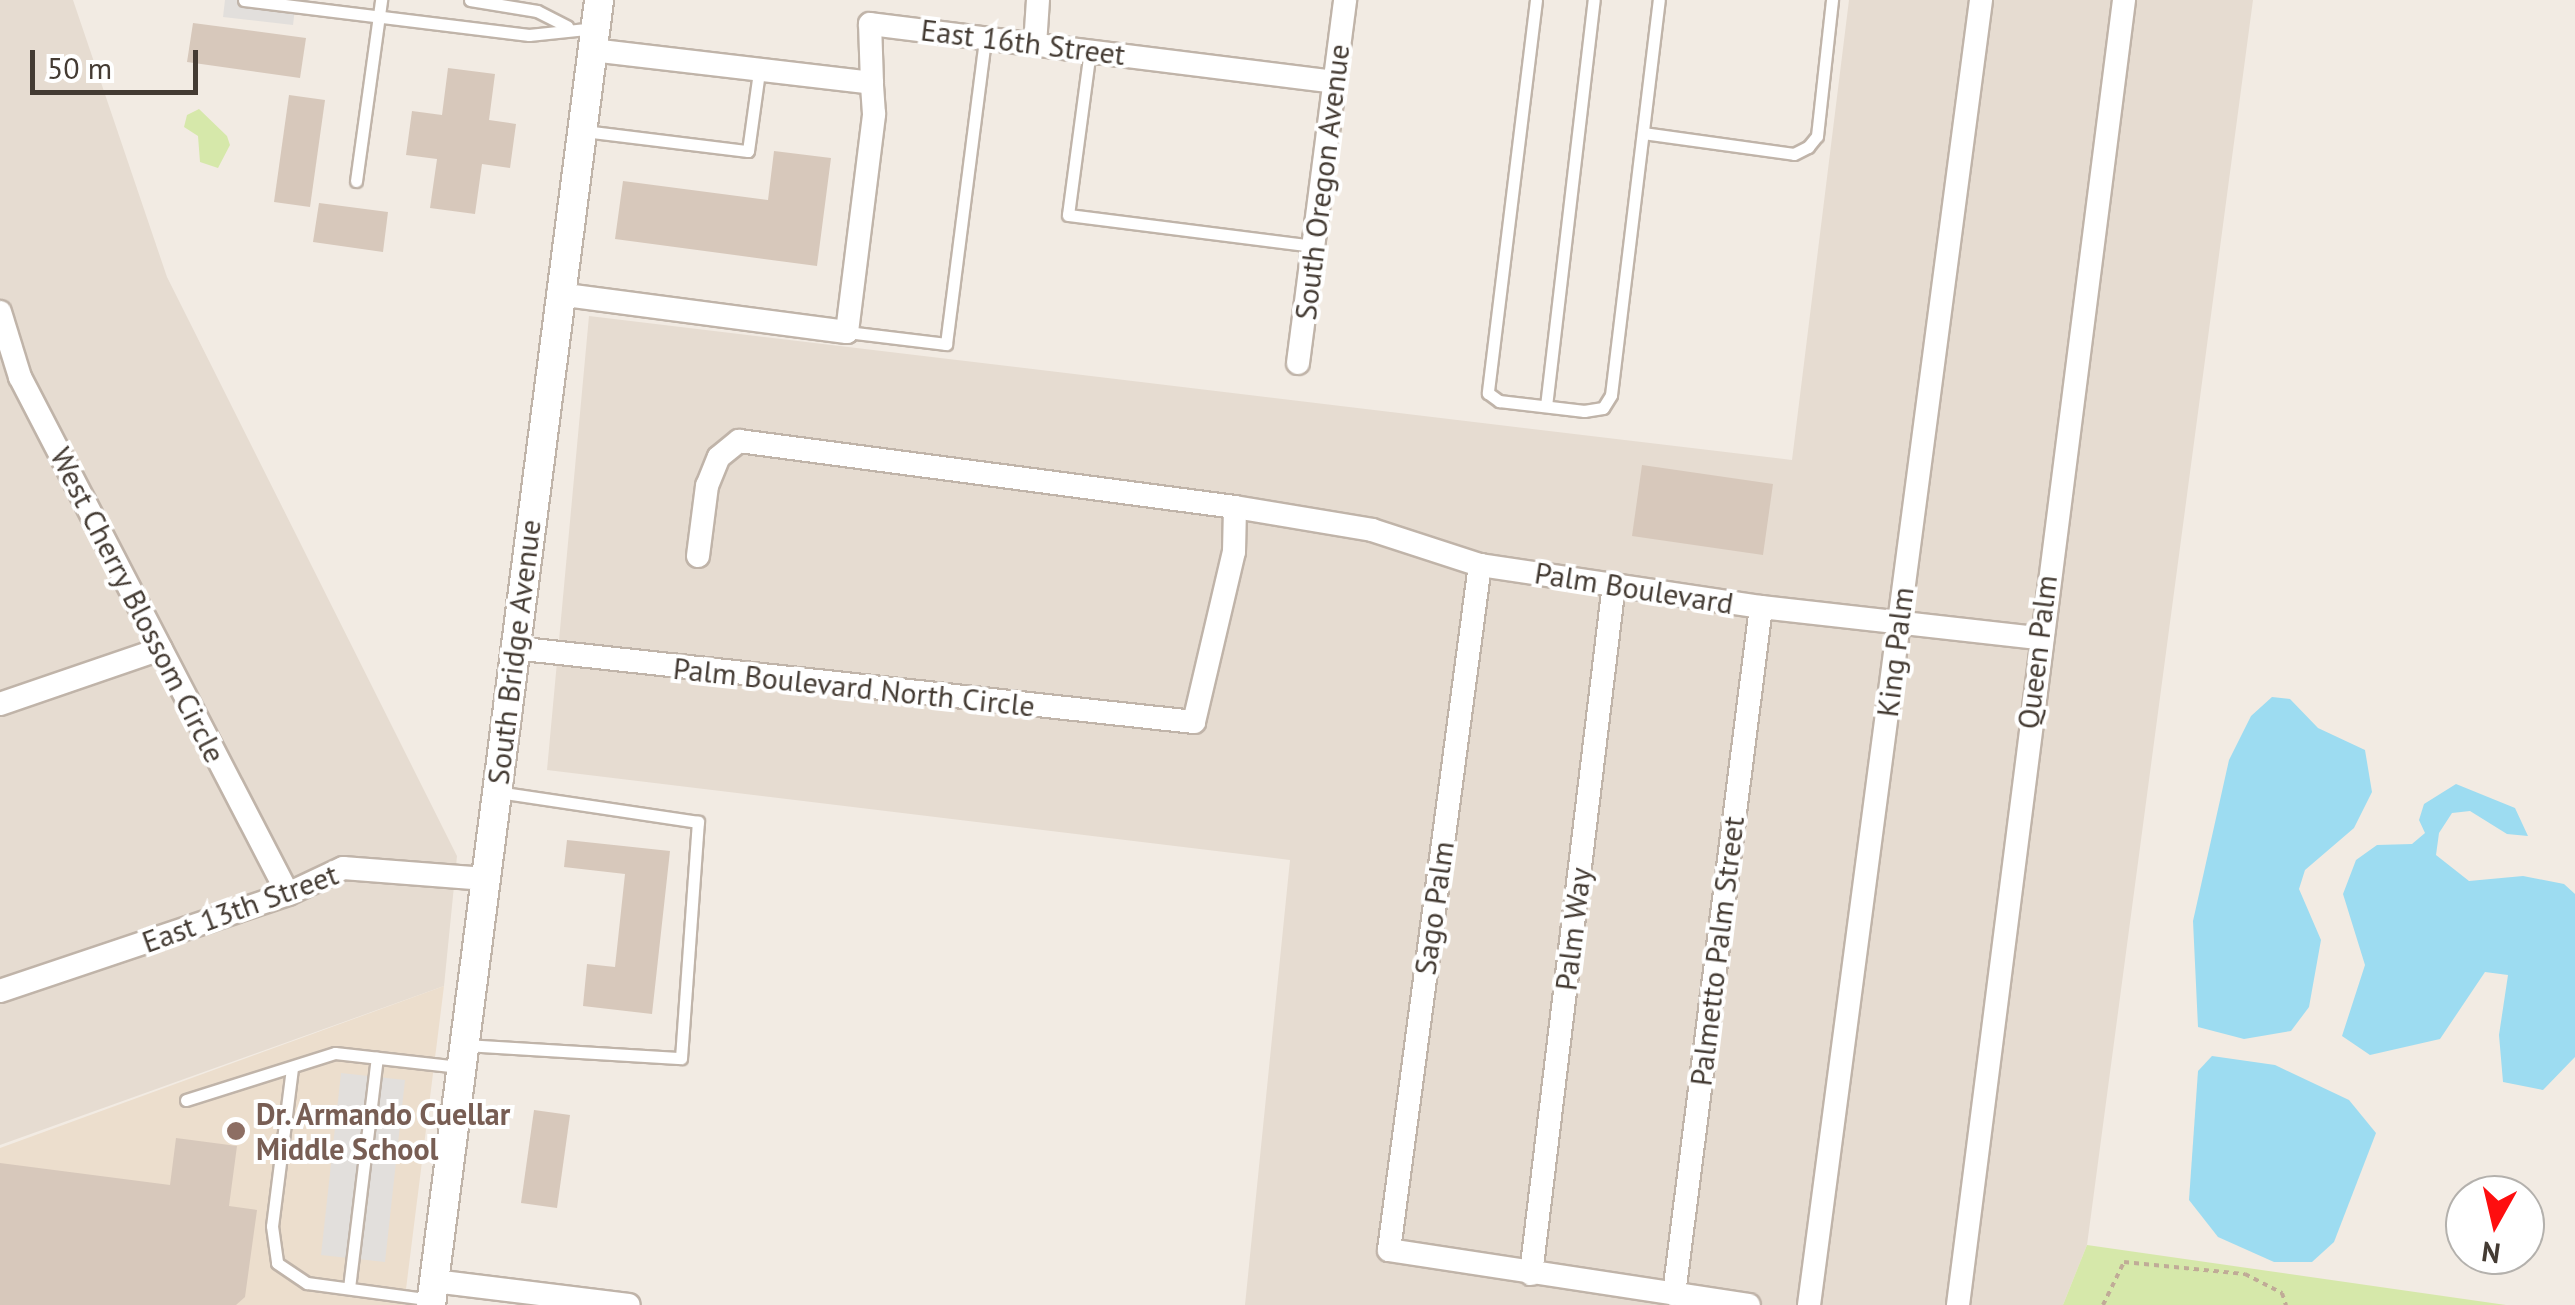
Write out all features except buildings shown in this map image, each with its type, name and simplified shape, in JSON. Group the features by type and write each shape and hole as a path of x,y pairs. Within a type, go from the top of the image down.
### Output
{"street":[{"path":"558,294 847,332 874,114 872,0"},
{"path":"1034,44 1038,0"},
{"name":"South Oregon Avenue","path":"1298,363 1345,0"},
{"name":"King Palm","path":"1810,1305 1981,0"},
{"name":"Queen Palm","path":"1958,1305 2038,638 2124,0"},
{"name":"East 16th Street","path":"870,24 1335,82"},
{"path":"596,26 758,72 872,84"},
{"name":"South Bridge Avenue","path":"432,1295 558,294 596,26"},
{"name":"West Cherry Blossom Circle","path":"0,312 10,381 161,649 288,894"},
{"path":"698,556 707,486 719,456 739,442 1235,507"},
{"name":"Palm Boulevard","path":"1235,507 1372,530 1480,565 1761,608 2038,638"},
{"name":"Palm Boulevard North Circle","path":"514,648 1194,722 1234,552 1235,507"},
{"name":"Sago Palm","path":"1480,565 1389,1250 1531,1274"},
{"name":"Palm Way","path":"1531,1274 1614,584"},
{"name":"Palmetto Palm Street","path":"1674,1294 1761,608"},
{"path":"0,704 161,649"},
{"name":"East 13th Street","path":"0,991 288,894 343,868 486,880"},
{"path":"1531,1274 1749,1305"},
{"path":"432,1295 629,1305"}],"lane":[{"path":"244,0 529,34 568,26 596,26"},
{"path":"356,181 380,0"},
{"path":"470,0 537,12 568,26"},
{"path":"1536,0 1488,393 1500,401 1602,408 1611,395 1659,0"},
{"path":"1546,406 1594,0"},
{"path":"1643,133 1794,154 1808,147 1817,136 1832,0"},
{"path":"847,332 946,344 984,39"},
{"path":"1090,50 1068,214 1312,246"},
{"path":"583,130 748,151 758,72"},
{"path":"186,1100 335,1053 377,1058 682,1058 698,822 497,792"},
{"path":"349,1288 377,1058"},
{"path":"292,1068 272,1246 277,1263 295,1280 432,1295"}],"path":[{"path":"2103,1305 2124,1262 2245,1274 2282,1293 2286,1305"}],"shaded area":[{"path":"0,0 73,0 167,277 457,856 444,986 0,1145"},
{"path":"225,0 296,0 293,25 223,17"},
{"path":"1849,0 2253,0 2087,1245 2063,1305 1245,1305 1290,860 547,770 589,316 1792,460"},
{"name":"Dr. Armando Cuellar Middle School","path":"444,986 404,1305 0,1305 0,1148"},
{"path":"341,1073 405,1080 385,1262 321,1255"}],"green space":[{"path":"199,109 227,136 230,145 218,168 200,162 198,136 184,127 187,115"},
{"path":"2087,1245 2506,1305 2063,1305"}],"water":[{"path":"2272,697 2290,699 2318,728 2365,750 2372,792 2354,828 2305,870 2299,889 2321,940 2309,1007 2291,1031 2244,1039 2198,1027 2193,921 2229,760 2251,716"},
{"path":"2456,784 2515,808 2528,836 2507,834 2470,811 2452,813 2439,833 2436,855 2469,881 2523,876 2564,884 2575,894 2575,1057 2543,1090 2503,1082 2499,1035 2508,975 2485,972 2440,1039 2370,1055 2342,1036 2365,965 2343,894 2356,860 2377,845 2412,844 2425,833 2419,820 2424,804"},
{"path":"2212,1056 2275,1065 2349,1100 2376,1133 2334,1242 2312,1262 2274,1262 2218,1237 2189,1200 2198,1071"}],"place":[{"name":"Dr. Armando Cuellar Middle School","path":"236,1131"}]}
